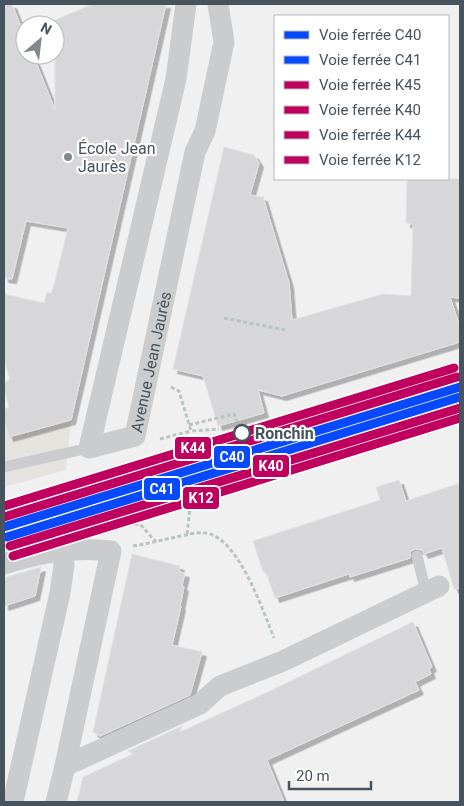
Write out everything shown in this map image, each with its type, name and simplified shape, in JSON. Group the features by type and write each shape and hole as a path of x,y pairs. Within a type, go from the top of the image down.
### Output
{"street":[{"path":"90,448 176,79 186,4"},
{"name":"Avenue Jean Jaurès","path":"90,448 135,436 196,152 204,131 224,42 218,4"},
{"path":"4,564 46,553 84,549 111,551 66,766 56,802"},
{"path":"13,802 60,593 64,565 62,552"},
{"path":"66,766 200,704 220,686 283,661 433,589"}],"lane":[{"path":"4,467 90,448"},
{"path":"417,556 433,589"}],"path":[{"path":"224,318 285,330"},
{"path":"148,376 179,391 191,431"},
{"path":"189,425 234,414 237,421"},
{"path":"172,436 191,431 219,429"},
{"path":"92,532 108,460"},
{"path":"187,534 192,490"},
{"path":"113,526 140,524 156,542"},
{"path":"111,551 187,534 206,533 221,539 241,564 254,590 283,661"}],"shaded area":[{"path":"71,420 66,470 4,487 4,421 9,437"}],"building":[{"path":"4,4 12,4 16,15 15,65 37,65 55,110 55,65 65,65 65,16 93,4 166,4 71,420 9,437 4,421 4,409 9,407 4,383 10,379 4,359 4,294 44,303 47,292 51,293 53,289 68,228 26,221 12,279 4,278"},
{"path":"224,147 254,155 259,163 250,195 263,197 289,283 292,320 383,294 411,296 413,224 406,223 407,180 460,179 460,298 450,297 460,327 460,342 282,396 258,390 264,413 218,426 203,376 173,369"},
{"path":"399,480 406,501 460,483 460,588 454,589 442,548 424,554 422,550 416,549 410,553 410,558 350,577 349,574 275,598 266,572 263,572 253,541 380,500 376,487"},
{"path":"132,554 180,566 179,572 185,573 181,606 172,645 202,652 190,695 100,736 93,732"},
{"path":"41,567 35,596 4,606 4,578"},
{"path":"413,622 432,667 429,669 431,674 415,682 419,690 267,760 284,802 77,802 83,777 133,754 128,751 182,726 180,732"}],"rail line":[{"name":"K44","path":"4,506 454,368"},
{"name":"K45","path":"4,517 457,377"},
{"name":"C40","path":"4,527 460,387"},
{"name":"C41","path":"7,537 460,397"},
{"name":"K40","path":"10,546 460,408"},
{"name":"K12","path":"13,556 460,418"}],"place":[{"name":"École Jean Jaurès","path":"68,157"},
{"name":"Ronchin","path":"242,433"}]}
